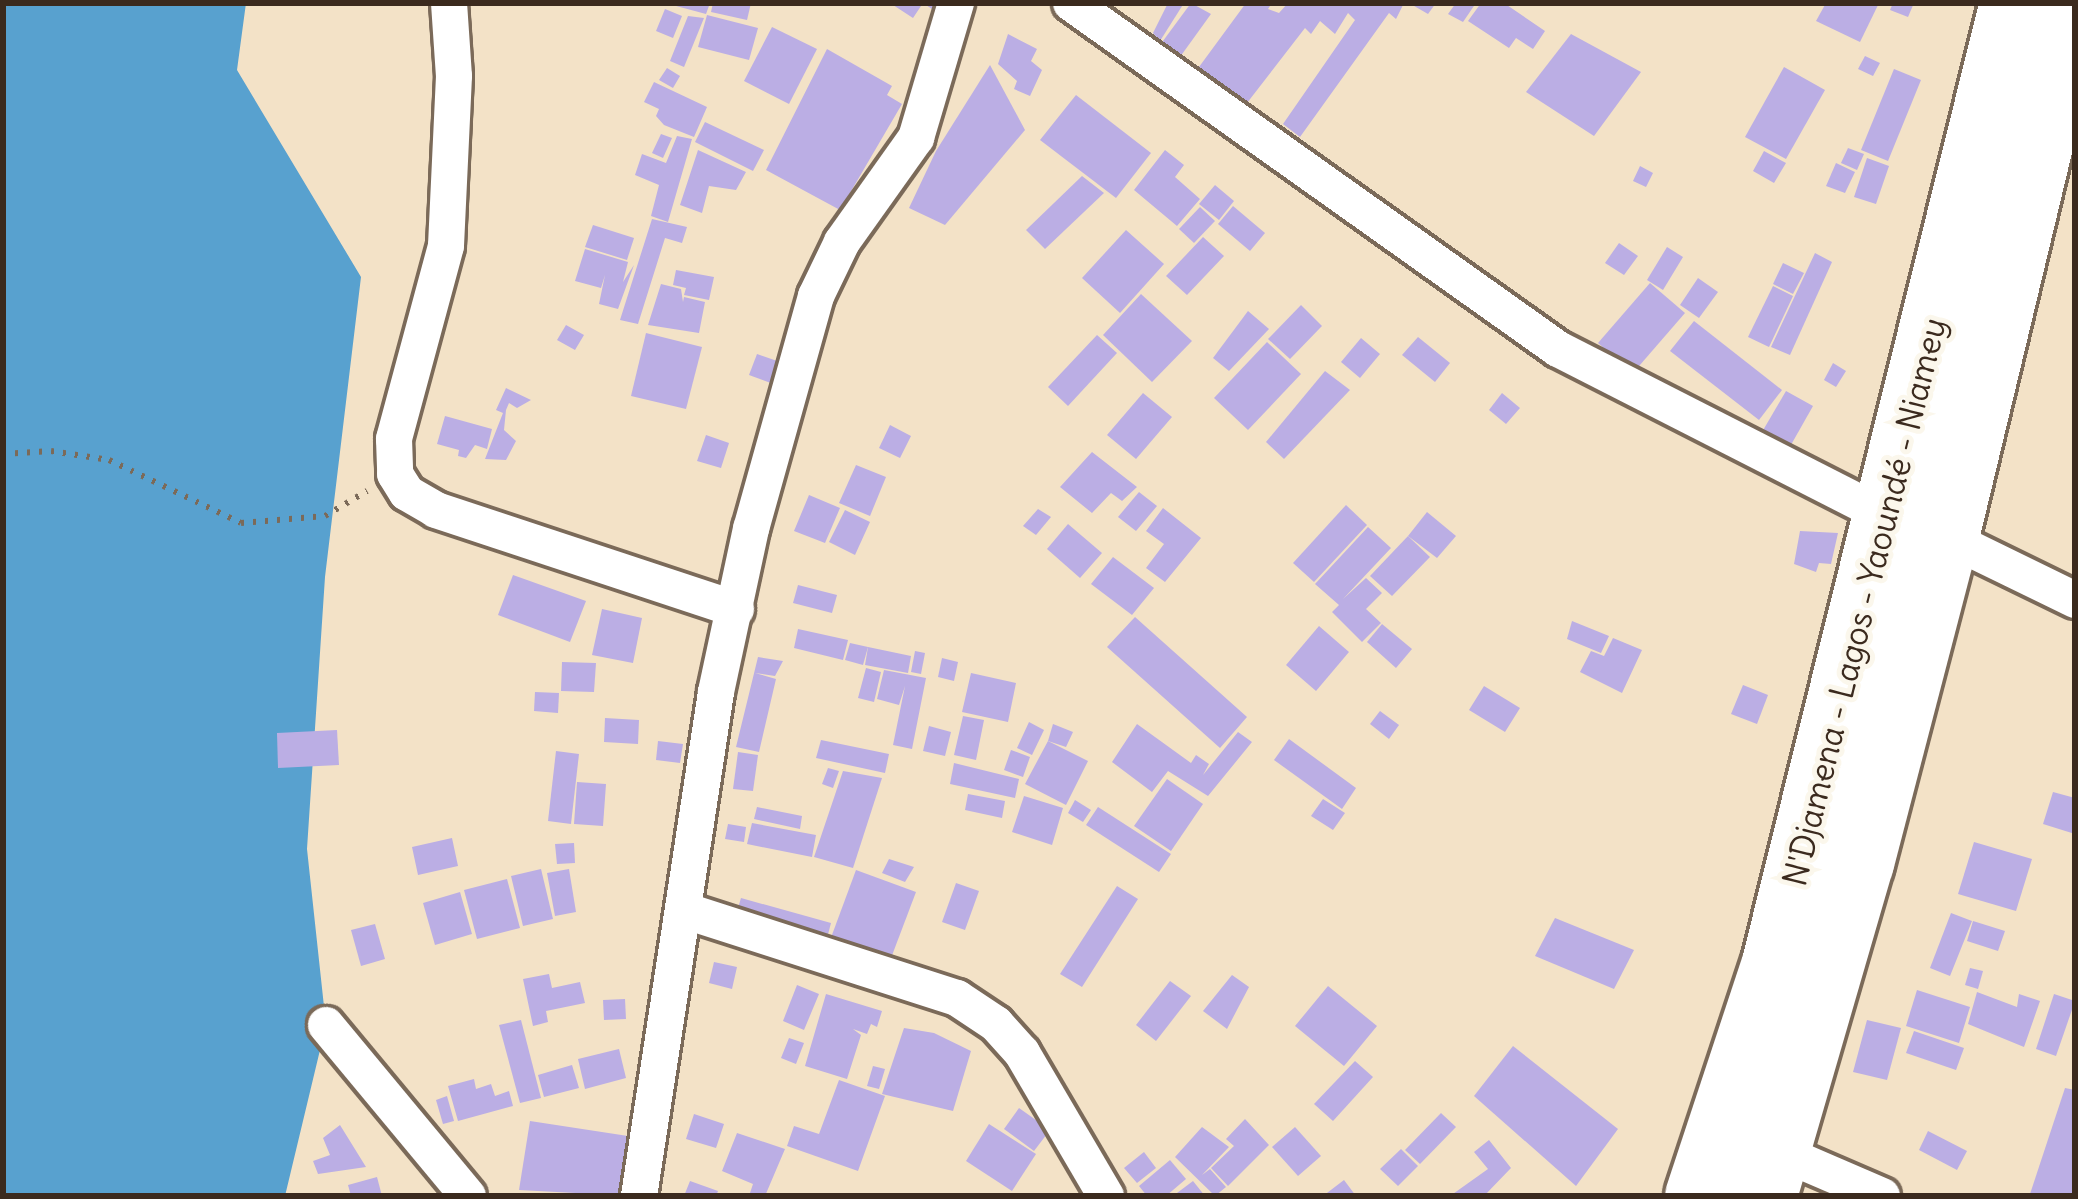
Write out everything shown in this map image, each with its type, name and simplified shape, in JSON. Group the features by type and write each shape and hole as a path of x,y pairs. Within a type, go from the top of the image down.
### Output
{"highway":[{"name":"N'Djamena - Lagos - Yaoundé - Niamey","path":"1772,1174 1916,527 2014,3"},
{"name":"N'Djamena - Lagos - Yaoundé - Niamey","path":"1698,1196 1916,527 2074,3"}],"street":[{"path":"449,3 454,76 446,246 394,439 394,474 407,494 436,510 736,609"},
{"path":"646,1193 716,692 751,529 817,296 842,242 916,138 956,3"},
{"path":"1071,3 1558,349 1916,527 2075,600"},
{"path":"683,910 957,998 996,1024 1022,1053 1106,1196"},
{"path":"326,1025 468,1196"},
{"path":"1772,1174 1882,1196"}],"path":[{"path":"3,454 51,451 109,460 242,523 325,516 394,474"}],"water":[{"path":"3,3 246,3 237,70 361,277 325,577 307,849 326,1025 285,1196 3,1196"}],"building":[{"path":"665,3 710,3 706,14"},
{"path":"713,3 751,3 747,20 711,12"},
{"path":"890,3 923,3 913,18"},
{"path":"1168,3 1184,3 1160,41 1153,33"},
{"path":"1191,3 1211,14 1180,57 1160,45"},
{"path":"1246,3 1272,3 1268,9 1279,13 1288,3 1403,5 1396,19 1389,13 1300,137 1283,124 1355,20 1348,13 1335,34 1320,21 1311,34 1305,28 1247,103 1199,67"},
{"path":"1409,3 1436,3 1428,14"},
{"path":"1456,3 1476,3 1463,22 1448,14"},
{"path":"1481,3 1504,3 1545,31 1533,49 1516,38 1509,48 1468,21"},
{"path":"1826,3 1879,3 1860,42 1816,21"},
{"path":"1893,3 1914,3 1908,17 1890,10"},
{"path":"665,9 682,16 673,38 656,31"},
{"path":"707,15 758,28 749,60 698,47"},
{"path":"688,16 704,18 684,67 670,61"},
{"path":"772,27 817,49 789,104 744,81"},
{"path":"1008,34 1037,49 1031,61 1042,70 1030,96 1014,89 1017,81 998,64"},
{"path":"1571,34 1641,72 1594,136 1526,92"},
{"path":"827,49 892,86 887,95 902,104 840,210 766,170"},
{"path":"1865,56 1880,63 1873,76 1858,69"},
{"path":"990,65 1025,130 945,225 909,208 936,151"},
{"path":"1784,67 1825,90 1786,159 1745,137"},
{"path":"667,68 680,76 673,88 659,80"},
{"path":"1894,69 1921,80 1888,161 1861,150"},
{"path":"654,82 707,107 694,137 664,125 656,116 659,109 644,102"},
{"path":"1076,95 1151,153 1116,198 1040,140"},
{"path":"705,122 764,150 753,171 695,142"},
{"path":"661,134 672,138 663,158 652,153"},
{"path":"677,136 692,139 668,222 651,216 659,185 635,175 642,154 666,163"},
{"path":"1848,148 1864,154 1857,170 1841,163"},
{"path":"698,150 746,172 736,190 709,186 702,213 680,205"},
{"path":"1165,150 1184,165 1175,177 1200,199 1177,226 1134,190"},
{"path":"1764,151 1786,163 1774,183 1753,171"},
{"path":"1867,158 1889,166 1876,204 1854,197"},
{"path":"1836,163 1855,172 1845,193 1826,186"},
{"path":"1640,166 1653,173 1646,187 1633,181"},
{"path":"1082,176 1104,193 1045,249 1026,230"},
{"path":"1215,185 1234,201 1219,220 1199,204"},
{"path":"1233,206 1265,233 1250,251 1218,224"},
{"path":"1200,207 1215,221 1194,243 1179,229"},
{"path":"652,219 687,227 682,243 665,238 638,324 620,320"},
{"path":"593,225 634,238 627,260 585,247"},
{"path":"1126,230 1164,264 1120,313 1082,278"},
{"path":"1203,237 1224,256 1187,295 1166,276"},
{"path":"1619,243 1638,256 1624,275 1605,263"},
{"path":"1667,247 1683,257 1663,290 1647,280"},
{"path":"585,249 628,262 623,282 634,265 618,309 599,304 605,275 601,288 575,281"},
{"path":"1815,253 1832,262 1790,355 1771,347"},
{"path":"1783,263 1804,273 1793,294 1773,284"},
{"path":"676,270 714,277 709,300 684,295 686,288 673,285"},
{"path":"1698,278 1718,292 1699,318 1680,305"},
{"path":"1650,283 1685,313 1633,373 1598,343"},
{"path":"661,284 681,289 683,302 684,297 705,302 699,333 648,325"},
{"path":"1773,286 1793,296 1769,347 1748,337"},
{"path":"1141,294 1192,341 1152,382 1103,335"},
{"path":"1301,305 1322,326 1290,359 1268,339"},
{"path":"1248,311 1269,329 1229,371 1213,358"},
{"path":"1694,321 1782,390 1759,420 1670,351"},
{"path":"566,325 584,335 575,350 557,340"},
{"path":"646,333 702,347 686,409 631,396"},
{"path":"1097,335 1117,353 1068,406 1048,387"},
{"path":"1418,337 1450,363 1435,382 1402,355"},
{"path":"1361,338 1380,354 1360,378 1341,362"},
{"path":"1267,342 1301,374 1248,430 1214,398"},
{"path":"757,354 783,363 776,385 749,375"},
{"path":"1833,363 1846,371 1836,387 1824,380"},
{"path":"1325,371 1350,390 1284,459 1266,442"},
{"path":"506,388 531,400 517,408 509,403 506,410 504,430 516,441 506,460 485,459 503,413 496,410"},
{"path":"1786,391 1813,406 1783,459 1755,444"},
{"path":"1143,393 1172,417 1136,459 1107,435"},
{"path":"1502,393 1520,408 1506,424 1489,410"},
{"path":"445,416 492,429 487,449 475,445 466,458 458,456 459,450 437,444"},
{"path":"890,425 911,436 900,458 879,448"},
{"path":"706,435 729,443 721,468 697,461"},
{"path":"1092,452 1137,487 1122,501 1111,493 1092,513 1060,487"},
{"path":"856,465 886,477 870,516 839,503"},
{"path":"1139,492 1157,506 1136,531 1118,517"},
{"path":"809,495 840,508 825,543 794,531"},
{"path":"1346,505 1367,525 1314,582 1293,563"},
{"path":"1163,508 1201,538 1165,582 1146,568 1164,544 1146,531"},
{"path":"1038,509 1051,517 1036,535 1023,526"},
{"path":"845,510 870,522 855,555 829,542"},
{"path":"1427,512 1456,536 1437,558 1408,536"},
{"path":"1068,524 1102,553 1080,578 1047,549"},
{"path":"1368,527 1391,548 1343,599 1366,578 1382,593 1366,609 1381,623 1362,642 1332,612 1339,605 1315,584"},
{"path":"1800,531 1838,533 1831,564 1819,563 1816,572 1794,564"},
{"path":"1408,536 1430,557 1392,596 1370,576"},
{"path":"1113,557 1154,588 1132,615 1091,584"},
{"path":"513,575 586,601 570,642 498,615"},
{"path":"798,585 837,595 832,613 793,603"},
{"path":"602,609 642,618 633,663 592,655"},
{"path":"1135,617 1247,717 1220,748 1107,647"},
{"path":"1572,621 1609,636 1601,653 1567,639"},
{"path":"1382,624 1412,649 1396,668 1367,642"},
{"path":"1319,626 1349,652 1316,691 1286,665"},
{"path":"798,629 848,640 843,660 794,648"},
{"path":"1613,638 1642,650 1622,693 1580,672 1591,651 1604,656"},
{"path":"850,643 868,647 863,665 845,660"},
{"path":"868,647 911,656 908,673 865,665"},
{"path":"915,651 925,653 921,674 911,672"},
{"path":"758,657 783,661 775,676 755,673 776,679 759,752 736,747"},
{"path":"942,658 958,662 954,681 938,677"},
{"path":"562,662 596,663 594,692 561,691"},
{"path":"866,668 881,672 874,702 858,698"},
{"path":"884,670 926,678 912,749 893,745 905,686 899,705 877,699"},
{"path":"971,673 1016,683 1008,722 962,712"},
{"path":"1743,685 1768,695 1757,724 1731,714"},
{"path":"1484,686 1520,708 1505,732 1469,710"},
{"path":"535,692 559,693 558,713 534,711"},
{"path":"1380,711 1399,725 1389,739 1370,724"},
{"path":"963,716 984,720 976,760 954,755"},
{"path":"605,718 639,720 638,744 604,742"},
{"path":"1029,722 1044,730 1032,755 1017,748"},
{"path":"1053,724 1073,732 1066,747 1048,741"},
{"path":"1137,724 1191,763 1196,755 1209,764 1203,775 1238,732 1252,742 1208,796 1168,771 1152,792 1112,762"},
{"path":"929,726 951,732 945,756 923,751"},
{"path":"337,730 339,765 278,768 277,733"},
{"path":"1289,739 1356,788 1342,809 1274,760"},
{"path":"821,740 889,754 885,773 816,758"},
{"path":"658,741 683,744 680,763 656,760"},
{"path":"1048,741 1088,761 1066,805 1025,784"},
{"path":"1011,750 1030,757 1023,777 1004,770"},
{"path":"556,751 579,754 571,824 548,821"},
{"path":"738,752 758,755 753,791 733,789"},
{"path":"954,763 1019,779 1015,798 950,784"},
{"path":"828,768 839,771 833,788 822,784"},
{"path":"843,771 882,778 853,868 814,857"},
{"path":"1167,779 1203,804 1171,851 1134,826"},
{"path":"577,782 606,784 603,826 574,824"},
{"path":"2053,792 2075,798 2075,834 2043,824"},
{"path":"968,794 1005,801 1002,818 965,810"},
{"path":"1024,796 1063,808 1052,845 1012,832"},
{"path":"1323,799 1345,813 1333,830 1311,816"},
{"path":"1075,800 1091,810 1083,822 1068,813"},
{"path":"757,807 802,816 800,829 754,819"},
{"path":"1098,807 1171,854 1159,872 1086,825"},
{"path":"752,823 816,835 812,857 747,844"},
{"path":"728,824 746,827 744,842 725,839"},
{"path":"452,838 458,866 418,875 412,847"},
{"path":"1974,842 2032,859 2016,911 1958,894"},
{"path":"574,843 575,863 557,864 555,844"},
{"path":"889,859 914,867 905,882 882,873"},
{"path":"541,869 553,919 523,926 511,876"},
{"path":"569,869 576,912 555,916 547,873"},
{"path":"856,870 916,892 888,966 829,943"},
{"path":"507,879 520,928 477,939 464,890"},
{"path":"956,883 979,891 965,930 942,922"},
{"path":"1117,886 1138,899 1082,987 1060,974"},
{"path":"460,892 472,934 435,945 423,903"},
{"path":"741,898 831,923 825,946 734,921"},
{"path":"1951,913 1972,921 1950,976 1930,968"},
{"path":"1555,918 1634,950 1614,989 1535,956"},
{"path":"1973,921 2005,931 1998,951 1967,941"},
{"path":"375,924 385,959 361,966 351,930"},
{"path":"714,962 737,967 732,989 709,983"},
{"path":"1970,968 1983,971 1978,989 1965,985"},
{"path":"549,974 552,988 580,982 585,1003 546,1011 548,1022 533,1026 523,979"},
{"path":"1232,975 1249,987 1227,1029 1203,1011"},
{"path":"1170,981 1191,996 1156,1041 1136,1025"},
{"path":"797,985 819,994 804,1030 783,1021"},
{"path":"1328,986 1377,1026 1344,1066 1295,1026"},
{"path":"1917,990 1970,1007 1959,1043 1906,1026"},
{"path":"1977,992 2017,1007 2019,994 2040,1001 2024,1047 1968,1024"},
{"path":"826,994 882,1011 877,1027 871,1024 867,1034 853,1029 861,1035 847,1079 805,1066"},
{"path":"2054,994 2075,1001 2056,1056 2036,1049"},
{"path":"625,999 626,1019 604,1020 603,1000"},
{"path":"521,1020 541,1098 520,1103 499,1025"},
{"path":"1867,1020 1901,1028 1887,1080 1853,1072"},
{"path":"904,1028 934,1033 971,1051 953,1111 882,1094"},
{"path":"1914,1031 1964,1048 1956,1070 1906,1053"},
{"path":"789,1038 804,1043 796,1064 781,1058"},
{"path":"1513,1046 1618,1129 1576,1186 1474,1096"},
{"path":"619,1049 626,1078 585,1089 578,1059"},
{"path":"1355,1061 1373,1077 1333,1121 1314,1104"},
{"path":"572,1065 579,1088 544,1097 538,1075"},
{"path":"873,1066 885,1069 879,1089 867,1086"},
{"path":"474,1079 476,1089 491,1084 495,1096 509,1091 513,1106 458,1121 448,1086"},
{"path":"839,1080 885,1096 858,1171 787,1146 794,1126 819,1134"},
{"path":"2065,1088 2075,1090 2075,1196 2030,1194"},
{"path":"447,1096 454,1121 443,1124 436,1100"},
{"path":"1019,1108 1050,1130 1034,1151 1004,1129"},
{"path":"1441,1113 1456,1127 1420,1164 1405,1150"},
{"path":"694,1114 724,1124 716,1148 686,1139"},
{"path":"1245,1119 1269,1145 1228,1186 1211,1168 1234,1146 1226,1139"},
{"path":"530,1121 641,1138 632,1196 519,1190"},
{"path":"989,1124 1036,1154 1012,1191 966,1161"},
{"path":"340,1125 366,1167 318,1174 313,1161 330,1155 323,1138"},
{"path":"1202,1127 1229,1147 1202,1175 1210,1169 1226,1187 1215,1196 1175,1157"},
{"path":"1295,1127 1321,1156 1298,1176 1272,1147"},
{"path":"1928,1131 1967,1151 1957,1170 1919,1150"},
{"path":"737,1133 785,1149 765,1196 749,1196 753,1184 722,1171"},
{"path":"1489,1140 1511,1168 1484,1196 1450,1196 1488,1169 1474,1152"},
{"path":"1401,1149 1418,1166 1398,1186 1380,1169"},
{"path":"1144,1152 1156,1168 1137,1183 1124,1168"},
{"path":"1170,1160 1186,1179 1166,1196 1147,1196 1139,1186"},
{"path":"377,1177 382,1196 351,1196 348,1185"},
{"path":"1344,1180 1356,1196 1323,1196"},
{"path":"690,1181 718,1191 716,1196 684,1196"},
{"path":"1193,1181 1205,1196 1173,1196"}]}
